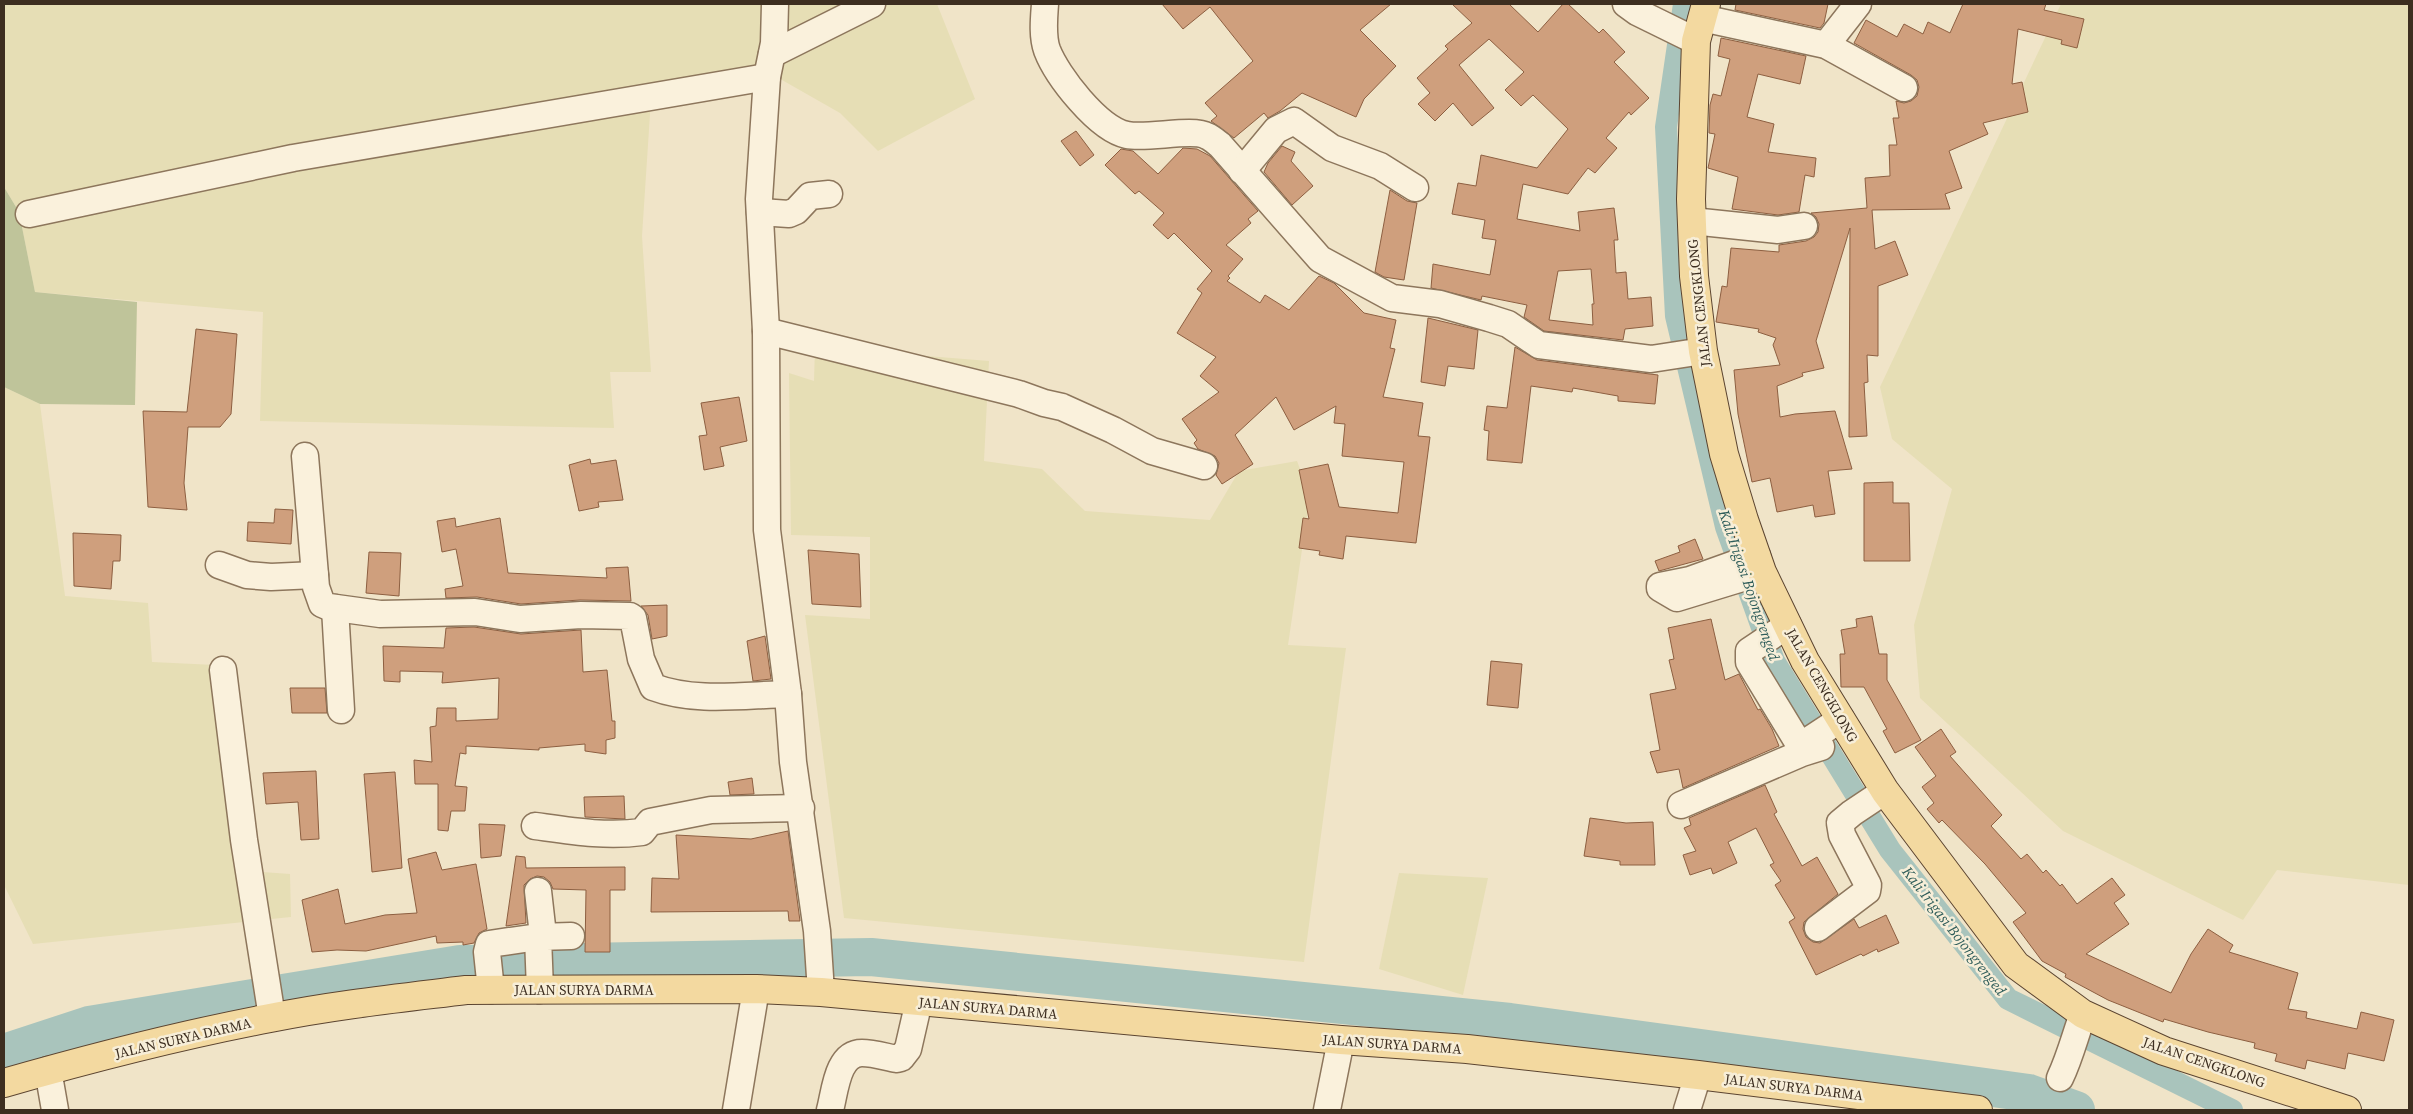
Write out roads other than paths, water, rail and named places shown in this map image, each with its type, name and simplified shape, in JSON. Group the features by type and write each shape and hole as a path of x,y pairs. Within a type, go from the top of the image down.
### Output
{"main road":[{"name":"JALAN CENGKLONG","path":"1697,24 1692,221 1696,353 1744,520 1753,567 1784,628 1805,661 1840,729 1880,795 2016,964 2079,1027 2164,1051 2347,1110"},
{"name":"JALAN SURYA DARMA","path":"4,1083 271,1011 442,993 491,985 539,982 756,989 820,981 920,1002 1341,1040 1467,1049 1698,1075 1978,1110"}],"street":[{"path":"775,4 769,65 760,212 766,331 766,530 817,931 820,981"},
{"path":"29,214 293,158 769,65 872,4"},
{"path":"1045,4 1044,28 1047,50 1084,107 1126,135 1147,137 1193,133 1206,134 1220,145 1320,259 1392,298 1440,304 1508,324 1539,345 1651,359 1696,353"},
{"path":"1826,45 1858,4"},
{"path":"1631,8 1697,24 1826,45 1904,88"},
{"path":"1242,171 1276,130 1294,121 1332,148 1380,166 1415,188"},
{"path":"760,212 789,214 796,211 810,196 829,194"},
{"path":"1692,221 1778,230 1804,226"},
{"path":"766,331 1019,394 1062,407 1114,430 1152,451 1204,466"},
{"path":"305,456 316,587 322,604 335,608 380,614 475,612 520,619 581,615 630,616 633,618 646,673 653,687 672,694 693,698 788,694"},
{"path":"219,565 253,575 315,575"},
{"path":"1692,587 1753,567"},
{"path":"335,608 341,710"},
{"path":"1784,628 1749,650 1749,662 1799,744 1811,745"},
{"path":"223,670 244,840 271,1011"},
{"path":"1681,805 1802,753 1811,745 1840,729"},
{"path":"1818,928 1868,891 1868,885 1840,828 1840,823 1880,795"},
{"path":"535,826 600,835 625,834 642,832 650,822 711,810 801,808"},
{"path":"538,891 539,982"},
{"path":"491,985 487,952 488,944 572,936"},
{"path":"736,1110 756,989"},
{"path":"830,1110 841,1070 848,1058 862,1053 896,1059 904,1054 908,1049 920,1002"},
{"path":"2060,1078 2071,1054 2079,1027"},
{"path":"1327,1110 1341,1040"},
{"path":"48,1070 55,1110"},
{"path":"1687,1110 1698,1075"}],"waterway":[{"name":"Kali Irigasi Bojongrenged","path":"1684,4 1666,127 1676,316 1726,527 1774,661 1890,850 2008,999 2232,1110"},
{"path":"4,1053 89,1025 460,964 871,957 1510,1022 2029,1093 2076,1110"}]}
